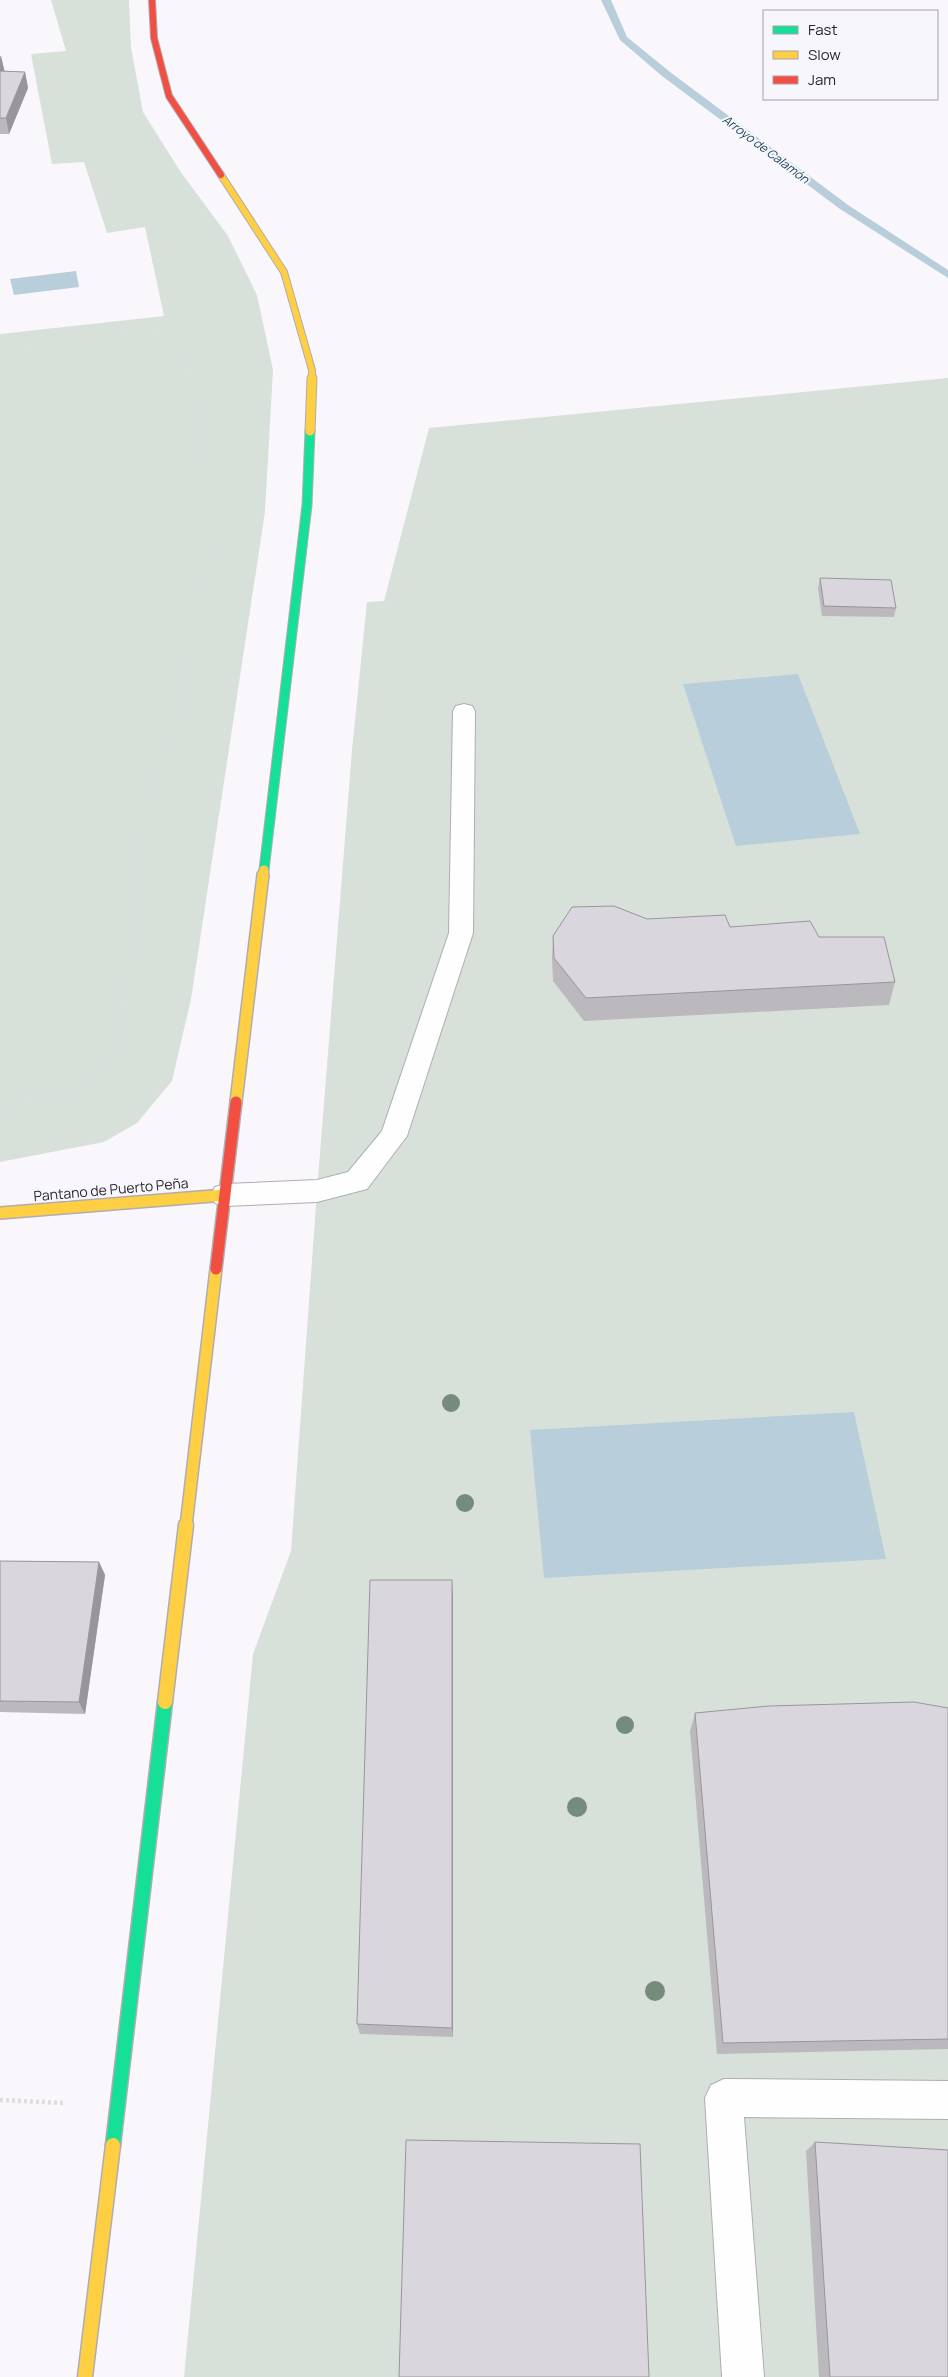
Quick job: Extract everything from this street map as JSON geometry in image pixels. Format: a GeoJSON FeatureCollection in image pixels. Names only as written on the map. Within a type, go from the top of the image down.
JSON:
{"type":"FeatureCollection","features":[{"type":"Feature","properties":{"kind":"street"},"geometry":{"type":"LineString","coordinates":[[85,2377],[306,505],[312,370],[284,272],[169,96],[154,38],[152,0]]}},
{"type":"Feature","properties":{"kind":"street","name":"Pantano de Puerto Peña"},"geometry":{"type":"LineString","coordinates":[[0,1213],[225,1195]]}},
{"type":"Feature","properties":{"kind":"lane"},"geometry":{"type":"LineString","coordinates":[[225,1195],[317,1191],[357,1180],[394,1136],[461,933],[464,711]]}},
{"type":"Feature","properties":{"kind":"lane"},"geometry":{"type":"LineString","coordinates":[[743,2377],[724,2098],[948,2100]]}},
{"type":"Feature","properties":{"kind":"path"},"geometry":{"type":"LineString","coordinates":[[0,347],[177,328],[194,384],[207,457],[211,552],[192,621],[189,702],[145,798],[118,1050],[78,1094],[0,1106]]}},
{"type":"Feature","properties":{"kind":"path"},"geometry":{"type":"LineString","coordinates":[[0,2100],[117,2106]]}},
{"type":"Feature","properties":{"kind":"shaded area"},"geometry":{"type":"Polygon","coordinates":[[[51,0],[129,0],[131,48],[143,112],[180,171],[228,236],[257,295],[273,370],[265,512],[191,999],[172,1081],[137,1123],[104,1142],[0,1162],[0,334],[164,316],[145,227],[107,233],[84,162],[52,164],[31,54],[66,51],[51,0]]]}},
{"type":"Feature","properties":{"kind":"shaded area"},"geometry":{"type":"Polygon","coordinates":[[[948,378],[948,2377],[184,2377],[253,1654],[291,1551],[352,750],[367,602],[384,601],[429,428],[948,378]]]}},
{"type":"Feature","properties":{"kind":"water"},"geometry":{"type":"Polygon","coordinates":[[[76,271],[79,287],[14,295],[10,279],[76,271]]]}},
{"type":"Feature","properties":{"kind":"water"},"geometry":{"type":"Polygon","coordinates":[[[798,674],[860,834],[736,846],[683,684],[798,674]]]}},
{"type":"Feature","properties":{"kind":"water"},"geometry":{"type":"Polygon","coordinates":[[[854,1412],[886,1559],[544,1578],[530,1430],[854,1412]]]}},
{"type":"Feature","properties":{"kind":"building"},"geometry":{"type":"Polygon","coordinates":[[[0,71],[25,72],[6,118],[0,118],[0,71]]]}},
{"type":"Feature","properties":{"kind":"building"},"geometry":{"type":"Polygon","coordinates":[[[820,578],[891,580],[896,608],[824,606],[820,578]]]}},
{"type":"Feature","properties":{"kind":"building"},"geometry":{"type":"Polygon","coordinates":[[[614,906],[647,919],[725,915],[730,927],[810,921],[819,937],[884,937],[895,982],[586,998],[554,958],[553,936],[572,907],[614,906]]]}},
{"type":"Feature","properties":{"kind":"building"},"geometry":{"type":"Polygon","coordinates":[[[0,1561],[99,1562],[79,1702],[0,1701],[0,1561]]]}},
{"type":"Feature","properties":{"kind":"building"},"geometry":{"type":"Polygon","coordinates":[[[370,1580],[452,1580],[452,2028],[357,2024],[370,1580]]]}},
{"type":"Feature","properties":{"kind":"building"},"geometry":{"type":"Polygon","coordinates":[[[914,1702],[948,1708],[948,2039],[723,2043],[695,1713],[769,1706],[914,1702]]]}},
{"type":"Feature","properties":{"kind":"building"},"geometry":{"type":"Polygon","coordinates":[[[406,2140],[640,2144],[649,2377],[399,2377],[406,2140]]]}},
{"type":"Feature","properties":{"kind":"building"},"geometry":{"type":"Polygon","coordinates":[[[815,2142],[948,2150],[948,2377],[830,2377],[815,2142]]]}},
{"type":"Feature","properties":{"kind":"waterway","name":"Arroyo de Calamón"},"geometry":{"type":"LineString","coordinates":[[606,0],[623,38],[666,74],[844,207],[948,275]]}},
{"type":"Feature","properties":{"kind":"traffic: fast"},"geometry":{"type":"LineString","coordinates":[[264,870],[307,505],[310,431]]}},
{"type":"Feature","properties":{"kind":"traffic: fast"},"geometry":{"type":"LineString","coordinates":[[113,2145],[165,1702]]}},
{"type":"Feature","properties":{"kind":"traffic: slow"},"geometry":{"type":"LineString","coordinates":[[221,175],[284,272],[312,370],[310,431]]}},
{"type":"Feature","properties":{"kind":"traffic: slow"},"geometry":{"type":"LineString","coordinates":[[236,1102],[264,870]]}},
{"type":"Feature","properties":{"kind":"traffic: slow"},"geometry":{"type":"LineString","coordinates":[[0,1213],[225,1195]]}},
{"type":"Feature","properties":{"kind":"traffic: slow"},"geometry":{"type":"LineString","coordinates":[[165,1702],[216,1269]]}},
{"type":"Feature","properties":{"kind":"traffic: slow"},"geometry":{"type":"LineString","coordinates":[[85,2377],[113,2145]]}},
{"type":"Feature","properties":{"kind":"traffic: jam"},"geometry":{"type":"LineString","coordinates":[[152,0],[154,38],[169,96],[221,175]]}},
{"type":"Feature","properties":{"kind":"traffic: jam"},"geometry":{"type":"LineString","coordinates":[[216,1269],[236,1102]]}}]}
